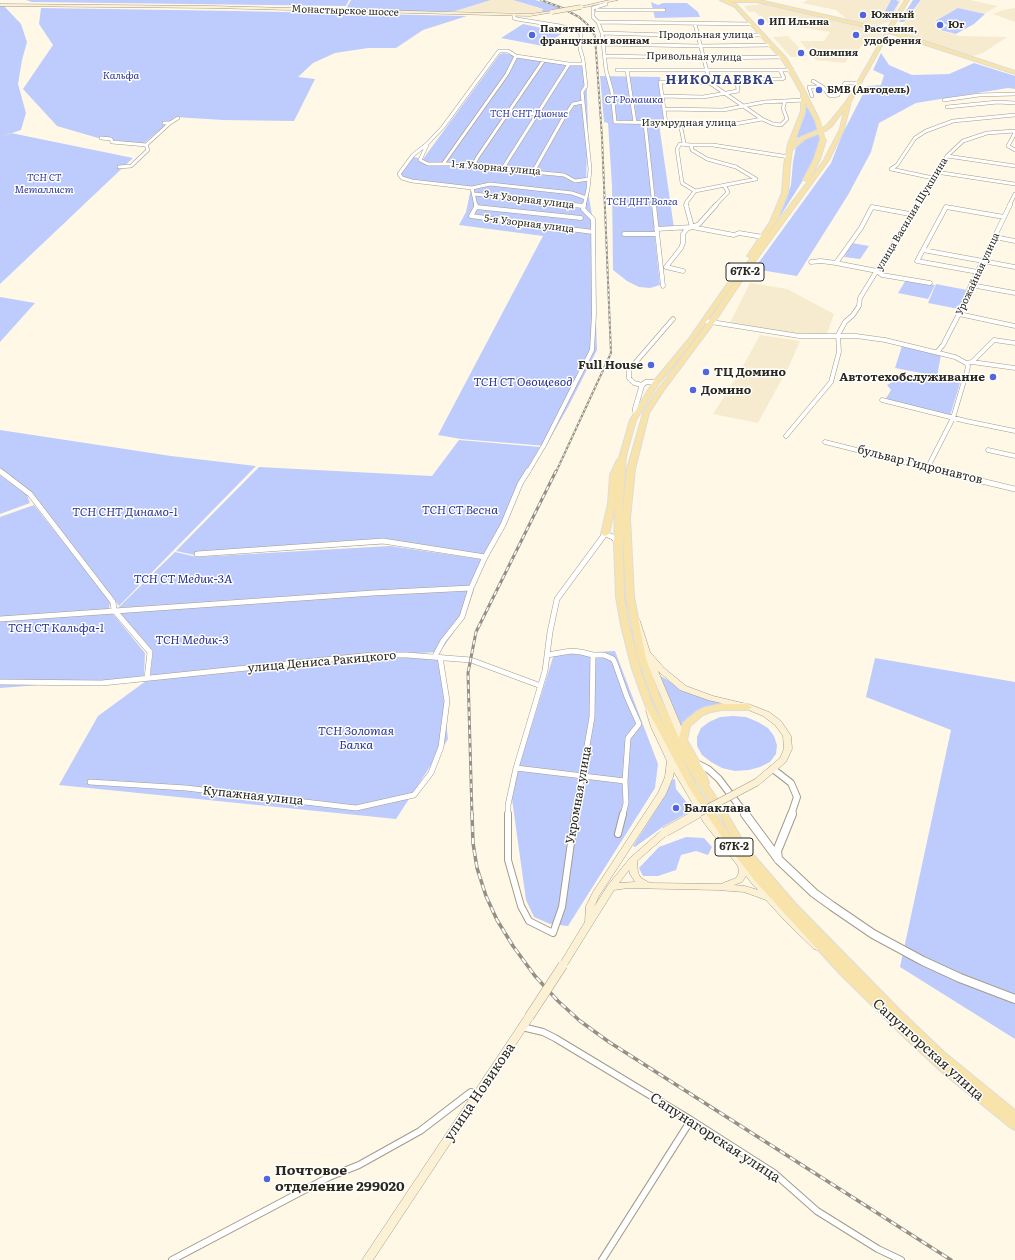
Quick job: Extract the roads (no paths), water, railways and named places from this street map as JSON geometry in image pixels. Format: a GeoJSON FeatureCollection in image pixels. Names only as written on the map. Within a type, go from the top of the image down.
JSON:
{"type":"FeatureCollection","features":[{"type":"Feature","properties":{"kind":"main road","name":"Монастырское шоссе"},"geometry":{"type":"LineString","coordinates":[[0,5],[210,7],[530,15],[616,0]]}},
{"type":"Feature","properties":{"kind":"main road"},"geometry":{"type":"LineString","coordinates":[[723,0],[754,0],[888,31],[1015,73]]}},
{"type":"Feature","properties":{"kind":"main road"},"geometry":{"type":"LineString","coordinates":[[723,0],[736,6],[740,0]]}},
{"type":"Feature","properties":{"kind":"main road"},"geometry":{"type":"LineString","coordinates":[[789,154],[797,142],[825,129],[849,101],[878,48],[907,0]]}},
{"type":"Feature","properties":{"kind":"main road","name":"67К-2"},"geometry":{"type":"LineString","coordinates":[[736,6],[772,45],[792,70],[817,119],[823,140],[800,193],[748,266],[712,322],[661,389],[646,413],[630,469],[628,489],[626,518],[632,609],[642,659],[656,697],[674,736],[695,773],[710,794],[742,848],[846,968]]}},
{"type":"Feature","properties":{"kind":"main road","name":"67К-2"},"geometry":{"type":"LineString","coordinates":[[803,92],[804,100],[802,116],[792,139],[785,193],[773,222],[705,321],[656,382],[636,415],[628,437],[623,456],[618,516],[620,597],[636,669],[648,705],[692,786],[726,837],[785,908],[846,968]]}},
{"type":"Feature","properties":{"kind":"main road"},"geometry":{"type":"LineString","coordinates":[[800,193],[826,160],[842,129],[849,101]]}},
{"type":"Feature","properties":{"kind":"main road"},"geometry":{"type":"LineString","coordinates":[[825,129],[833,131],[837,134],[837,138]]}},
{"type":"Feature","properties":{"kind":"main road"},"geometry":{"type":"LineString","coordinates":[[656,382],[659,384],[661,389]]}},
{"type":"Feature","properties":{"kind":"main road"},"geometry":{"type":"LineString","coordinates":[[606,534],[612,504],[614,475],[623,456]]}},
{"type":"Feature","properties":{"kind":"main road"},"geometry":{"type":"LineString","coordinates":[[632,609],[647,653],[683,740],[701,772],[710,794]]}},
{"type":"Feature","properties":{"kind":"main road","name":"улица Новикова"},"geometry":{"type":"LineString","coordinates":[[367,1260],[478,1095],[563,965],[611,887],[633,860],[665,832],[757,782],[783,760],[788,749],[787,736],[778,724],[766,714],[748,707],[711,698],[683,688],[660,670],[647,653]]}},
{"type":"Feature","properties":{"kind":"main road"},"geometry":{"type":"LineString","coordinates":[[648,705],[655,727],[670,761],[707,821],[742,867],[770,899],[812,943],[846,968]]}},
{"type":"Feature","properties":{"kind":"main road"},"geometry":{"type":"LineString","coordinates":[[683,740],[686,725],[700,713],[722,707],[748,707]]}},
{"type":"Feature","properties":{"kind":"main road","name":"улица Новикова"},"geometry":{"type":"LineString","coordinates":[[589,921],[590,906],[596,894],[662,794],[669,777],[670,761]]}},
{"type":"Feature","properties":{"kind":"main road"},"geometry":{"type":"LineString","coordinates":[[633,860],[633,869],[636,877],[641,882],[651,886]]}},
{"type":"Feature","properties":{"kind":"main road"},"geometry":{"type":"LineString","coordinates":[[718,887],[729,885],[739,880],[743,873],[742,867]]}},
{"type":"Feature","properties":{"kind":"main road"},"geometry":{"type":"LineString","coordinates":[[611,887],[628,885],[745,889],[770,899]]}},
{"type":"Feature","properties":{"kind":"main road","name":"Сапунгорская улица"},"geometry":{"type":"LineString","coordinates":[[846,968],[940,1055],[1015,1116]]}},
{"type":"Feature","properties":{"kind":"main road","name":"Сапунгорская улица"},"geometry":{"type":"LineString","coordinates":[[846,968],[948,1071],[1015,1125]]}},
{"type":"Feature","properties":{"kind":"street"},"geometry":{"type":"LineString","coordinates":[[605,56],[602,33],[598,22],[593,17],[593,10],[597,6],[606,4],[606,2]]}},
{"type":"Feature","properties":{"kind":"street"},"geometry":{"type":"LineString","coordinates":[[593,10],[664,10]]}},
{"type":"Feature","properties":{"kind":"street"},"geometry":{"type":"LineString","coordinates":[[438,656],[443,641],[462,616],[471,588],[485,557],[504,525],[520,484],[544,445],[592,350],[594,314],[593,218],[583,208],[590,169],[582,92],[586,86],[583,59],[580,49],[580,32],[560,26],[517,19],[514,18],[514,15]]}},
{"type":"Feature","properties":{"kind":"street"},"geometry":{"type":"LineString","coordinates":[[598,22],[752,24]]}},
{"type":"Feature","properties":{"kind":"street"},"geometry":{"type":"LineString","coordinates":[[695,24],[702,46],[710,83]]}},
{"type":"Feature","properties":{"kind":"street","name":"Продольная улица"},"geometry":{"type":"LineString","coordinates":[[602,33],[699,36],[762,34]]}},
{"type":"Feature","properties":{"kind":"street"},"geometry":{"type":"LineString","coordinates":[[603,44],[702,46],[772,45]]}},
{"type":"Feature","properties":{"kind":"street"},"geometry":{"type":"LineString","coordinates":[[583,64],[569,64],[516,56],[512,55],[507,50],[498,52],[443,127],[427,144],[413,155],[399,174],[402,178],[412,181],[472,188],[490,184],[572,193],[586,198]]}},
{"type":"Feature","properties":{"kind":"street"},"geometry":{"type":"LineString","coordinates":[[443,164],[507,74],[516,56]]}},
{"type":"Feature","properties":{"kind":"street","name":"Привольная улица"},"geometry":{"type":"LineString","coordinates":[[605,56],[783,58]]}},
{"type":"Feature","properties":{"kind":"street","name":"Изумрудная улица"},"geometry":{"type":"LineString","coordinates":[[605,56],[606,70],[612,92],[615,122],[735,124],[762,119]]}},
{"type":"Feature","properties":{"kind":"street"},"geometry":{"type":"LineString","coordinates":[[473,167],[477,158],[544,60]]}},
{"type":"Feature","properties":{"kind":"street"},"geometry":{"type":"LineString","coordinates":[[503,168],[569,64]]}},
{"type":"Feature","properties":{"kind":"street"},"geometry":{"type":"LineString","coordinates":[[617,70],[792,70]]}},
{"type":"Feature","properties":{"kind":"street"},"geometry":{"type":"LineString","coordinates":[[626,70],[635,122]]}},
{"type":"Feature","properties":{"kind":"street"},"geometry":{"type":"LineString","coordinates":[[662,96],[704,97],[739,90],[737,79],[783,79],[784,78],[780,70]]}},
{"type":"Feature","properties":{"kind":"street"},"geometry":{"type":"LineString","coordinates":[[813,81],[823,87],[829,95],[836,96],[845,84],[859,83]]}},
{"type":"Feature","properties":{"kind":"street"},"geometry":{"type":"LineString","coordinates":[[666,123],[660,82],[710,83],[762,119],[773,124],[781,125],[787,119],[784,108],[785,101]]}},
{"type":"Feature","properties":{"kind":"street"},"geometry":{"type":"LineString","coordinates":[[812,96],[809,87],[823,87]]}},
{"type":"Feature","properties":{"kind":"street"},"geometry":{"type":"LineString","coordinates":[[944,100],[979,95],[1015,94]]}},
{"type":"Feature","properties":{"kind":"street"},"geometry":{"type":"LineString","coordinates":[[665,109],[723,110],[744,106],[804,100]]}},
{"type":"Feature","properties":{"kind":"street"},"geometry":{"type":"LineString","coordinates":[[567,113],[573,104],[583,102]]}},
{"type":"Feature","properties":{"kind":"street"},"geometry":{"type":"LineString","coordinates":[[947,107],[998,102],[1015,103]]}},
{"type":"Feature","properties":{"kind":"street"},"geometry":{"type":"LineString","coordinates":[[509,111],[564,117],[532,172]]}},
{"type":"Feature","properties":{"kind":"street"},"geometry":{"type":"LineString","coordinates":[[933,178],[891,169],[897,165],[915,138],[926,131],[952,121],[1015,115]]}},
{"type":"Feature","properties":{"kind":"street"},"geometry":{"type":"LineString","coordinates":[[101,138],[111,139],[112,142],[146,145],[170,123],[178,118]]}},
{"type":"Feature","properties":{"kind":"street"},"geometry":{"type":"LineString","coordinates":[[645,122],[663,286]]}},
{"type":"Feature","properties":{"kind":"street"},"geometry":{"type":"LineString","coordinates":[[164,123],[170,123]]}},
{"type":"Feature","properties":{"kind":"street"},"geometry":{"type":"LineString","coordinates":[[680,123],[684,143]]}},
{"type":"Feature","properties":{"kind":"street"},"geometry":{"type":"LineString","coordinates":[[1015,132],[1008,146],[1015,150]]}},
{"type":"Feature","properties":{"kind":"street","name":"улица Василия Шукшина"},"geometry":{"type":"LineString","coordinates":[[838,335],[845,322],[853,315],[860,298],[910,214],[916,207],[947,156],[963,141],[987,133],[1015,132]]}},
{"type":"Feature","properties":{"kind":"street","name":"1-я Узорная улица"},"geometry":{"type":"LineString","coordinates":[[427,144],[420,160],[428,164],[503,168],[564,175],[575,181],[589,178]]}},
{"type":"Feature","properties":{"kind":"street"},"geometry":{"type":"LineString","coordinates":[[691,145],[692,150],[707,159],[736,167],[756,179],[695,190],[682,183],[677,149],[680,144],[713,145],[789,154]]}},
{"type":"Feature","properties":{"kind":"street"},"geometry":{"type":"LineString","coordinates":[[119,167],[131,166],[148,150],[146,145]]}},
{"type":"Feature","properties":{"kind":"street"},"geometry":{"type":"LineString","coordinates":[[947,156],[1015,166]]}},
{"type":"Feature","properties":{"kind":"street"},"geometry":{"type":"LineString","coordinates":[[936,172],[1015,184]]}},
{"type":"Feature","properties":{"kind":"street"},"geometry":{"type":"LineString","coordinates":[[683,271],[666,267],[681,248],[683,243],[683,234],[687,229],[699,224],[728,192],[724,185]]}},
{"type":"Feature","properties":{"kind":"street","name":"5-я Узорная улица"},"geometry":{"type":"LineString","coordinates":[[472,188],[476,207],[471,216],[477,218],[593,232]]}},
{"type":"Feature","properties":{"kind":"street"},"geometry":{"type":"LineString","coordinates":[[692,227],[686,205],[696,192],[695,190]]}},
{"type":"Feature","properties":{"kind":"street","name":"3-я Узорная улица"},"geometry":{"type":"LineString","coordinates":[[474,194],[583,208]]}},
{"type":"Feature","properties":{"kind":"street","name":"Урожайная улица"},"geometry":{"type":"LineString","coordinates":[[937,352],[959,314],[971,285],[984,261],[1015,194]]}},
{"type":"Feature","properties":{"kind":"street"},"geometry":{"type":"LineString","coordinates":[[476,207],[582,218]]}},
{"type":"Feature","properties":{"kind":"street"},"geometry":{"type":"LineString","coordinates":[[836,264],[848,244],[861,228],[872,207],[910,214]]}},
{"type":"Feature","properties":{"kind":"street"},"geometry":{"type":"LineString","coordinates":[[978,272],[917,261],[946,207],[1004,217]]}},
{"type":"Feature","properties":{"kind":"street"},"geometry":{"type":"LineString","coordinates":[[1009,207],[1015,208]]}},
{"type":"Feature","properties":{"kind":"street"},"geometry":{"type":"LineString","coordinates":[[624,234],[656,232],[692,227],[734,235],[738,234],[763,237]]}},
{"type":"Feature","properties":{"kind":"street"},"geometry":{"type":"LineString","coordinates":[[995,237],[1015,241]]}},
{"type":"Feature","properties":{"kind":"street"},"geometry":{"type":"LineString","coordinates":[[923,250],[1015,267]]}},
{"type":"Feature","properties":{"kind":"street"},"geometry":{"type":"LineString","coordinates":[[811,262],[821,261],[877,271],[882,275],[930,283]]}},
{"type":"Feature","properties":{"kind":"street"},"geometry":{"type":"LineString","coordinates":[[971,285],[1015,293]]}},
{"type":"Feature","properties":{"kind":"street"},"geometry":{"type":"LineString","coordinates":[[959,314],[1015,326]]}},
{"type":"Feature","properties":{"kind":"street"},"geometry":{"type":"LineString","coordinates":[[642,385],[634,383],[629,378],[629,370],[673,319]]}},
{"type":"Feature","properties":{"kind":"street"},"geometry":{"type":"LineString","coordinates":[[705,321],[799,336],[838,335],[885,340],[955,357],[966,363],[972,362],[994,364],[1015,368]]}},
{"type":"Feature","properties":{"kind":"street"},"geometry":{"type":"LineString","coordinates":[[786,436],[831,382],[839,352],[838,335]]}},
{"type":"Feature","properties":{"kind":"street"},"geometry":{"type":"LineString","coordinates":[[972,362],[994,340],[1015,344]]}},
{"type":"Feature","properties":{"kind":"street"},"geometry":{"type":"LineString","coordinates":[[928,467],[953,418],[967,371],[966,363]]}},
{"type":"Feature","properties":{"kind":"street"},"geometry":{"type":"LineString","coordinates":[[636,415],[635,409],[642,385],[646,382],[656,382]]}},
{"type":"Feature","properties":{"kind":"street"},"geometry":{"type":"LineString","coordinates":[[882,400],[953,418],[1015,431]]}},
{"type":"Feature","properties":{"kind":"street","name":"бульвар Гидронавтов"},"geometry":{"type":"LineString","coordinates":[[825,442],[1015,489]]}},
{"type":"Feature","properties":{"kind":"street"},"geometry":{"type":"LineString","coordinates":[[988,450],[1015,456]]}},
{"type":"Feature","properties":{"kind":"street"},"geometry":{"type":"LineString","coordinates":[[0,471],[30,494],[113,602],[114,610],[150,652],[147,678]]}},
{"type":"Feature","properties":{"kind":"street"},"geometry":{"type":"LineString","coordinates":[[618,543],[613,537],[606,534],[557,598],[541,686],[516,768],[626,781]]}},
{"type":"Feature","properties":{"kind":"street"},"geometry":{"type":"LineString","coordinates":[[197,554],[383,541],[485,557]]}},
{"type":"Feature","properties":{"kind":"street"},"geometry":{"type":"LineString","coordinates":[[0,619],[114,610],[471,588]]}},
{"type":"Feature","properties":{"kind":"street"},"geometry":{"type":"LineString","coordinates":[[547,655],[571,651],[604,656],[612,659],[639,724],[628,738],[626,803],[618,834]]}},
{"type":"Feature","properties":{"kind":"street","name":"улица Дениса Ракицкого"},"geometry":{"type":"LineString","coordinates":[[0,682],[102,683],[372,655],[438,656],[471,660],[541,686]]}},
{"type":"Feature","properties":{"kind":"street","name":"Укромная улица"},"geometry":{"type":"LineString","coordinates":[[516,768],[508,805],[508,860],[521,906],[528,921],[553,933],[562,907],[581,775],[592,717],[593,655]]}},
{"type":"Feature","properties":{"kind":"street","name":"Купажная улица"},"geometry":{"type":"LineString","coordinates":[[90,782],[186,788],[356,808],[414,796],[431,773],[441,747],[447,701],[438,656]]}},
{"type":"Feature","properties":{"kind":"street"},"geometry":{"type":"LineString","coordinates":[[696,763],[708,769],[719,779],[779,860],[814,893],[873,934],[923,961],[960,978],[1015,999]]}},
{"type":"Feature","properties":{"kind":"street"},"geometry":{"type":"LineString","coordinates":[[773,769],[791,783],[798,797],[777,851],[779,860]]}},
{"type":"Feature","properties":{"kind":"street","name":"Сапунагорская улица"},"geometry":{"type":"LineString","coordinates":[[522,1027],[543,1032],[555,1038],[691,1120],[774,1174],[817,1211],[878,1249],[901,1260]]}},
{"type":"Feature","properties":{"kind":"street"},"geometry":{"type":"LineString","coordinates":[[172,1260],[329,1177],[359,1165],[420,1131],[471,1092],[478,1095]]}},
{"type":"Feature","properties":{"kind":"street"},"geometry":{"type":"LineString","coordinates":[[602,1260],[691,1120]]}},
{"type":"Feature","properties":{"kind":"railway"},"geometry":{"type":"LineString","coordinates":[[541,0],[560,7],[579,17],[588,25],[595,36],[602,137],[611,353],[556,472]]}},
{"type":"Feature","properties":{"kind":"railway"},"geometry":{"type":"LineString","coordinates":[[472,815],[468,673],[476,632],[556,471]]}},
{"type":"Feature","properties":{"kind":"railway"},"geometry":{"type":"LineString","coordinates":[[472,814],[473,843],[477,868],[486,896],[497,920],[513,946],[535,976],[558,1001],[580,1021],[609,1042],[951,1260]]}},
{"type":"Feature","properties":{"kind":"place","name":"Южный"},"geometry":{"type":"Point","coordinates":[863,15]}},
{"type":"Feature","properties":{"kind":"place","name":"ИП Ильина"},"geometry":{"type":"Point","coordinates":[761,22]}},
{"type":"Feature","properties":{"kind":"place","name":"Юг"},"geometry":{"type":"Point","coordinates":[940,25]}},
{"type":"Feature","properties":{"kind":"place","name":"Памятник французким воинам"},"geometry":{"type":"Point","coordinates":[532,35]}},
{"type":"Feature","properties":{"kind":"place","name":"Растения, удобрения"},"geometry":{"type":"Point","coordinates":[856,35]}},
{"type":"Feature","properties":{"kind":"place","name":"Олимпия"},"geometry":{"type":"Point","coordinates":[801,53]}},
{"type":"Feature","properties":{"kind":"place","name":"БМВ (Автодель)"},"geometry":{"type":"Point","coordinates":[819,90]}},
{"type":"Feature","properties":{"kind":"place","name":"Full House"},"geometry":{"type":"Point","coordinates":[651,365]}},
{"type":"Feature","properties":{"kind":"place","name":"ТЦ Домино"},"geometry":{"type":"Point","coordinates":[706,372]}},
{"type":"Feature","properties":{"kind":"place","name":"Автотехобслуживание"},"geometry":{"type":"Point","coordinates":[993,377]}},
{"type":"Feature","properties":{"kind":"place","name":"Домино"},"geometry":{"type":"Point","coordinates":[693,390]}},
{"type":"Feature","properties":{"kind":"place","name":"Балаклава"},"geometry":{"type":"Point","coordinates":[676,808]}},
{"type":"Feature","properties":{"kind":"place","name":"Почтовое отделение 299020"},"geometry":{"type":"Point","coordinates":[267,1179]}},
{"type":"Feature","properties":{"kind":"district","name":"НИКОЛАЕВКА"},"geometry":{"type":"Point","coordinates":[720,80]}},
{"type":"Feature","properties":{"kind":"park label","name":"Кальфа"},"geometry":{"type":"Point","coordinates":[121,76]}},
{"type":"Feature","properties":{"kind":"park label","name":"СТ Ромашка"},"geometry":{"type":"Point","coordinates":[634,100]}},
{"type":"Feature","properties":{"kind":"park label","name":"ТСН СНТ Дионис"},"geometry":{"type":"Point","coordinates":[529,114]}},
{"type":"Feature","properties":{"kind":"park label","name":"ТСН СТ Металлист"},"geometry":{"type":"Point","coordinates":[44,184]}},
{"type":"Feature","properties":{"kind":"park label","name":"ТСН ДНТ Волга"},"geometry":{"type":"Point","coordinates":[642,202]}},
{"type":"Feature","properties":{"kind":"park label","name":"ТСН СТ Овощевод"},"geometry":{"type":"Point","coordinates":[523,382]}},
{"type":"Feature","properties":{"kind":"park label","name":"ТСН СТ Весна"},"geometry":{"type":"Point","coordinates":[460,510]}},
{"type":"Feature","properties":{"kind":"park label","name":"ТСН СНТ Динамо-1"},"geometry":{"type":"Point","coordinates":[125,512]}},
{"type":"Feature","properties":{"kind":"park label","name":"ТСН СТ Медик-3А"},"geometry":{"type":"Point","coordinates":[183,579]}},
{"type":"Feature","properties":{"kind":"park label","name":"ТСН СТ Кальфа-1"},"geometry":{"type":"Point","coordinates":[56,628]}},
{"type":"Feature","properties":{"kind":"park label","name":"ТСН Медик-3"},"geometry":{"type":"Point","coordinates":[192,640]}},
{"type":"Feature","properties":{"kind":"park label","name":"ТСН Золотая Балка"},"geometry":{"type":"Point","coordinates":[356,738]}}]}
